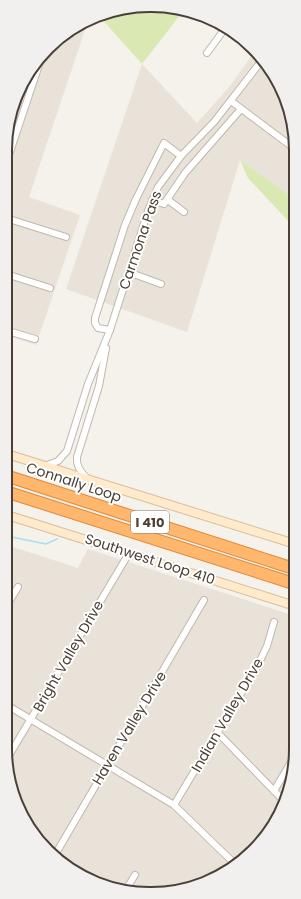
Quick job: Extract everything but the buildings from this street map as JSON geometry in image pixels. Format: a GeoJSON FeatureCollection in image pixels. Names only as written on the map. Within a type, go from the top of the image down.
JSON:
{"type":"FeatureCollection","features":[{"type":"Feature","properties":{"kind":"highway","name":"Connally Loop"},"geometry":{"type":"LineString","coordinates":[[12,478],[289,567]]}},
{"type":"Feature","properties":{"kind":"highway","name":"I 410"},"geometry":{"type":"LineString","coordinates":[[12,494],[289,582]]}},
{"type":"Feature","properties":{"kind":"main road"},"geometry":{"type":"LineString","coordinates":[[12,456],[289,542]]}},
{"type":"Feature","properties":{"kind":"main road","name":"Southwest Loop 410"},"geometry":{"type":"LineString","coordinates":[[12,517],[289,604]]}},
{"type":"Feature","properties":{"kind":"street"},"geometry":{"type":"LineString","coordinates":[[207,53],[222,32]]}},
{"type":"Feature","properties":{"kind":"street","name":"Carmona Pass"},"geometry":{"type":"LineString","coordinates":[[45,466],[58,461],[67,451],[88,384],[110,330],[152,200],[162,182],[180,156],[231,102],[259,64]]}},
{"type":"Feature","properties":{"kind":"street"},"geometry":{"type":"LineString","coordinates":[[12,146],[37,72]]}},
{"type":"Feature","properties":{"kind":"street"},"geometry":{"type":"LineString","coordinates":[[231,102],[289,144]]}},
{"type":"Feature","properties":{"kind":"street"},"geometry":{"type":"LineString","coordinates":[[152,200],[164,204],[168,200],[185,173],[241,110]]}},
{"type":"Feature","properties":{"kind":"street"},"geometry":{"type":"LineString","coordinates":[[110,330],[98,328],[95,323],[95,318],[136,199],[164,143],[180,156]]}},
{"type":"Feature","properties":{"kind":"street"},"geometry":{"type":"LineString","coordinates":[[168,200],[184,212]]}},
{"type":"Feature","properties":{"kind":"street"},"geometry":{"type":"LineString","coordinates":[[12,220],[66,237]]}},
{"type":"Feature","properties":{"kind":"street"},"geometry":{"type":"LineString","coordinates":[[128,272],[161,284]]}},
{"type":"Feature","properties":{"kind":"street"},"geometry":{"type":"LineString","coordinates":[[12,276],[50,288]]}},
{"type":"Feature","properties":{"kind":"street","name":"Carmona Pass"},"geometry":{"type":"LineString","coordinates":[[87,478],[79,470],[76,462],[99,386],[110,330]]}},
{"type":"Feature","properties":{"kind":"street"},"geometry":{"type":"LineString","coordinates":[[12,331],[35,339]]}},
{"type":"Feature","properties":{"kind":"street"},"geometry":{"type":"LineString","coordinates":[[80,412],[90,415]]}},
{"type":"Feature","properties":{"kind":"street","name":"Bright Valley Drive"},"geometry":{"type":"LineString","coordinates":[[12,751],[129,553]]}},
{"type":"Feature","properties":{"kind":"street"},"geometry":{"type":"LineString","coordinates":[[12,597],[18,587]]}},
{"type":"Feature","properties":{"kind":"street","name":"Haven Valley Drive"},"geometry":{"type":"LineString","coordinates":[[58,850],[204,600]]}},
{"type":"Feature","properties":{"kind":"street","name":"Indian Valley Drive"},"geometry":{"type":"LineString","coordinates":[[174,805],[258,665],[267,646],[274,622]]}},
{"type":"Feature","properties":{"kind":"street"},"geometry":{"type":"LineString","coordinates":[[12,708],[174,805],[232,861]]}},
{"type":"Feature","properties":{"kind":"street"},"geometry":{"type":"LineString","coordinates":[[217,732],[280,797]]}},
{"type":"Feature","properties":{"kind":"street"},"geometry":{"type":"LineString","coordinates":[[274,791],[288,767]]}},
{"type":"Feature","properties":{"kind":"street"},"geometry":{"type":"LineString","coordinates":[[129,885],[135,875]]}},
{"type":"Feature","properties":{"kind":"shaded area"},"geometry":{"type":"Polygon","coordinates":[[[86,28],[29,197],[80,215],[36,345],[12,337],[12,141],[17,115],[23,97],[35,74],[59,46],[86,28]]]}},
{"type":"Feature","properties":{"kind":"shaded area"},"geometry":{"type":"Polygon","coordinates":[[[251,56],[266,74],[275,89],[282,106],[288,132],[289,194],[240,160],[187,332],[66,289],[142,64],[197,123],[230,86],[251,56]]]}},
{"type":"Feature","properties":{"kind":"shaded area"},"geometry":{"type":"Polygon","coordinates":[[[12,547],[78,568],[88,549],[289,614],[289,748],[288,767],[282,793],[275,810],[266,825],[242,853],[220,868],[204,876],[186,882],[160,887],[141,887],[106,880],[89,873],[66,858],[46,840],[31,818],[23,802],[17,784],[13,767],[12,748],[12,547]]]}},
{"type":"Feature","properties":{"kind":"green space"},"geometry":{"type":"Polygon","coordinates":[[[141,12],[160,12],[180,15],[142,64],[103,21],[123,15],[141,12]]]}},
{"type":"Feature","properties":{"kind":"green space"},"geometry":{"type":"Polygon","coordinates":[[[240,160],[289,194],[289,222],[248,178],[240,160]]]}},
{"type":"Feature","properties":{"kind":"waterway"},"geometry":{"type":"LineString","coordinates":[[12,537],[46,544],[57,539]]}}]}
